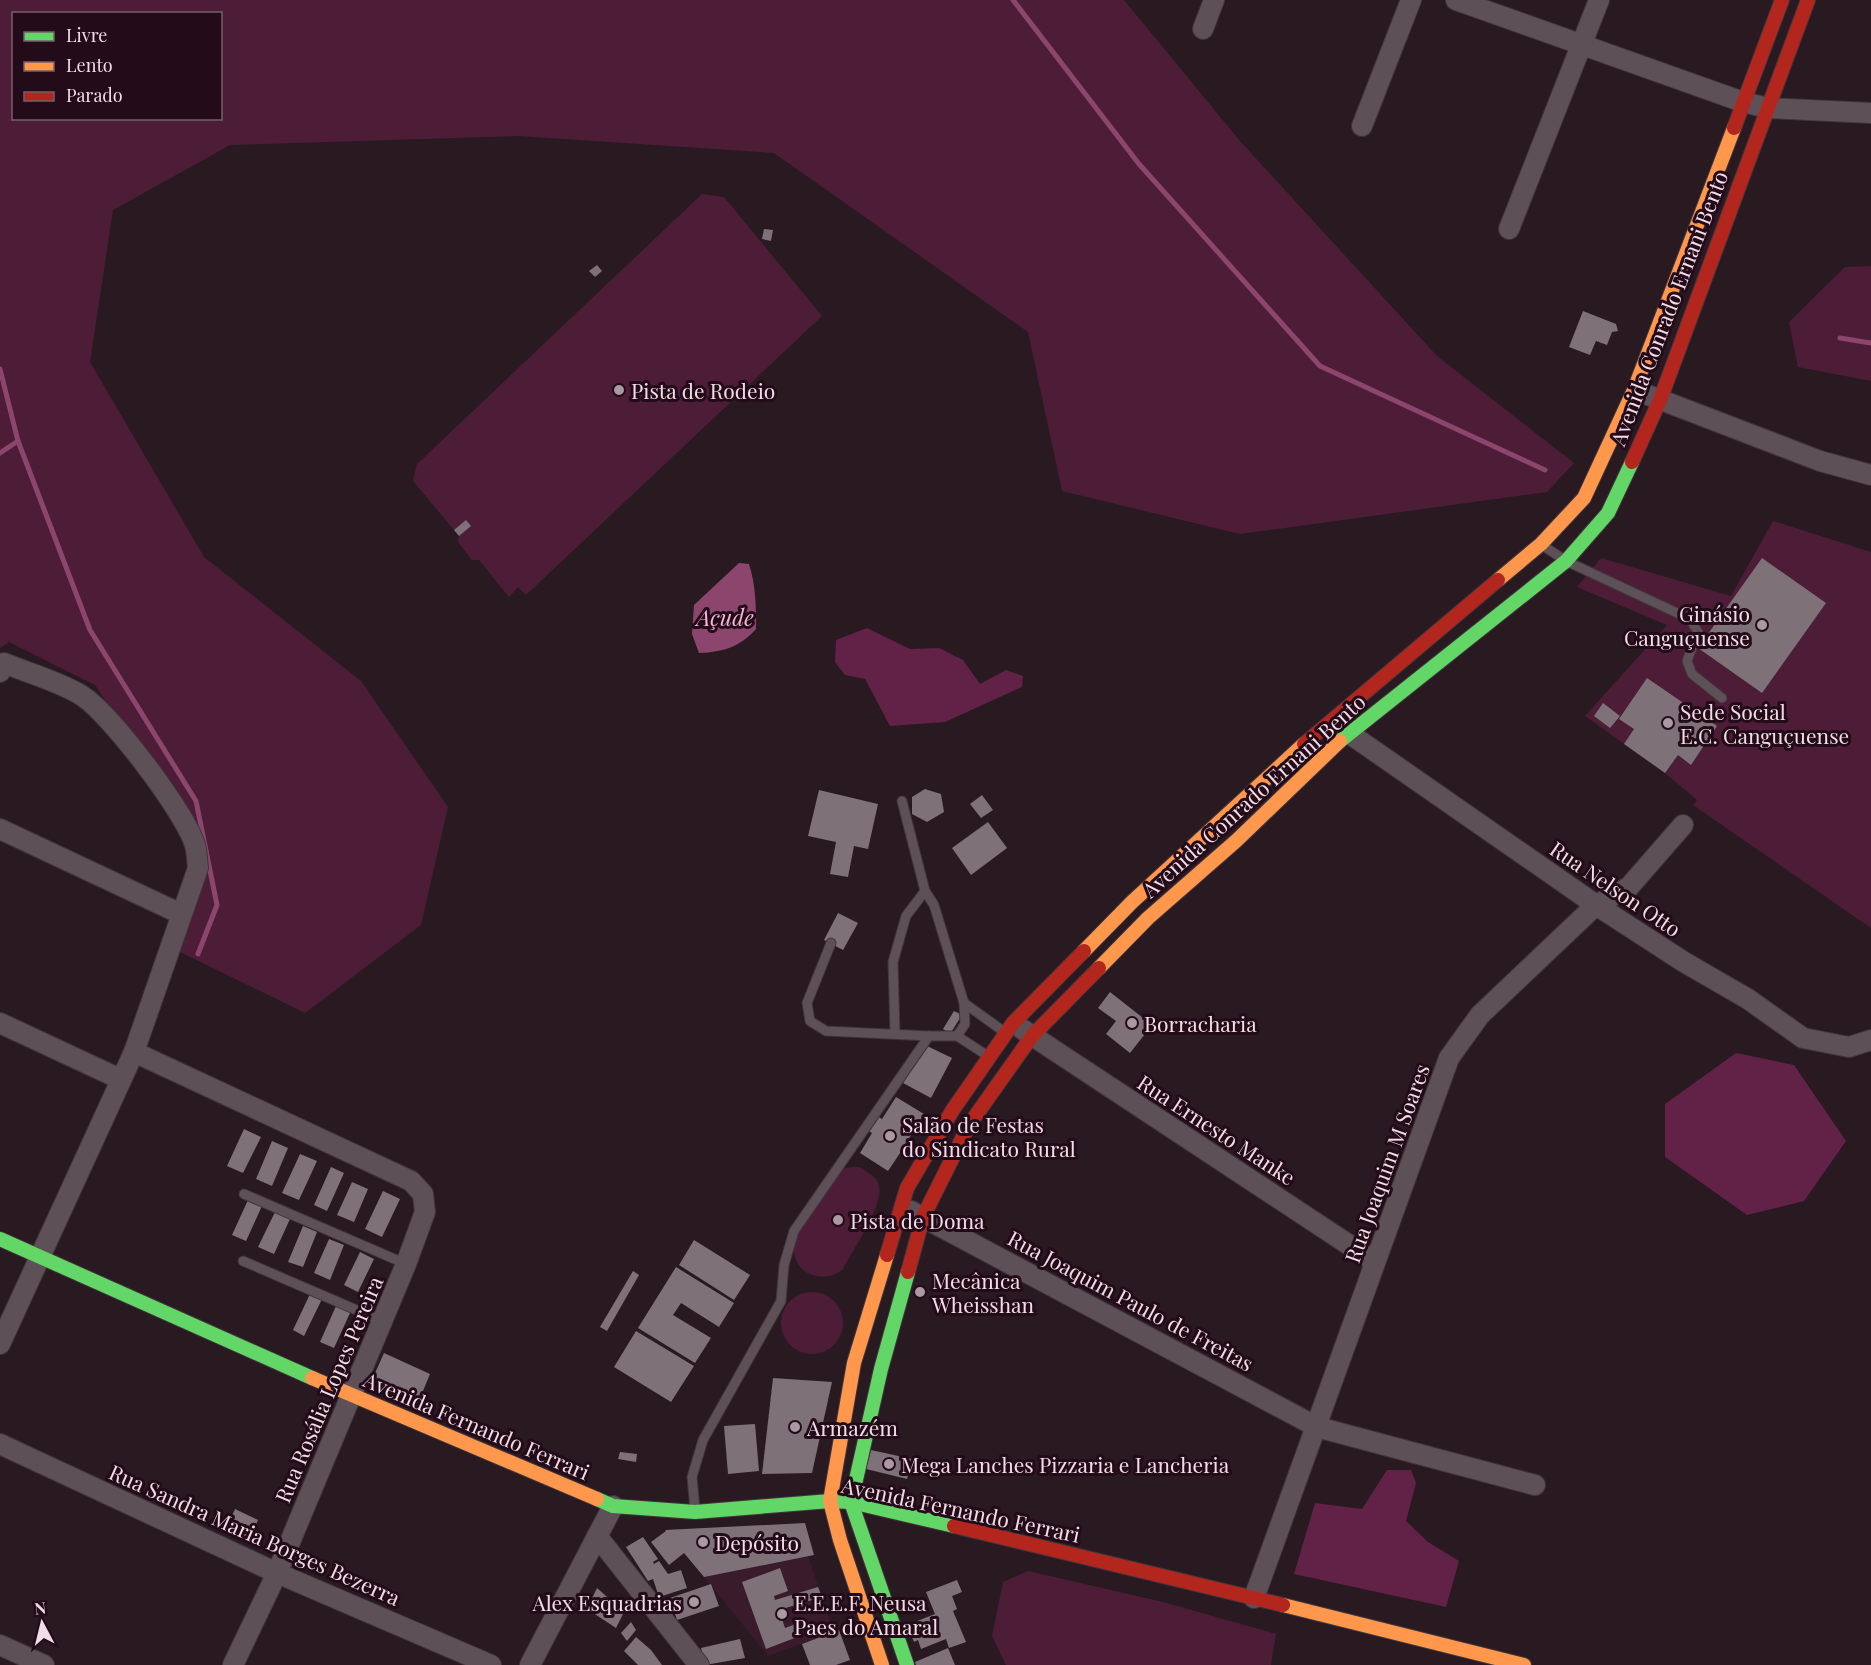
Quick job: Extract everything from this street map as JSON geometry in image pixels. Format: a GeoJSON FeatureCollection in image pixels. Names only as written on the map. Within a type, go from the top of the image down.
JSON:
{"type":"FeatureCollection","features":[{"type":"Feature","properties":{"kind":"street"},"geometry":{"type":"LineString","coordinates":[[1203,29],[1214,0]]}},
{"type":"Feature","properties":{"kind":"street"},"geometry":{"type":"LineString","coordinates":[[1362,126],[1411,0]]}},
{"type":"Feature","properties":{"kind":"street"},"geometry":{"type":"LineString","coordinates":[[1456,0],[1743,102],[1768,108],[1871,113]]}},
{"type":"Feature","properties":{"kind":"street"},"geometry":{"type":"LineString","coordinates":[[1509,229],[1599,0]]}},
{"type":"Feature","properties":{"kind":"street","name":"Avenida Conrado Ernani Bento"},"geometry":{"type":"LineString","coordinates":[[882,1665],[840,1540],[830,1501],[854,1363],[907,1188],[952,1111],[1009,1027],[1132,902],[1332,719],[1541,544],[1584,498],[1634,390],[1782,0]]}},
{"type":"Feature","properties":{"kind":"street","name":"Avenida Conrado Ernani Bento"},"geometry":{"type":"LineString","coordinates":[[851,1502],[880,1369],[923,1216],[969,1125],[1032,1036],[1148,918],[1236,841],[1349,733],[1496,619],[1566,561],[1608,513],[1660,400],[1808,0]]}},
{"type":"Feature","properties":{"kind":"street"},"geometry":{"type":"LineString","coordinates":[[1634,390],[1820,461],[1871,476]]}},
{"type":"Feature","properties":{"kind":"street"},"geometry":{"type":"LineString","coordinates":[[0,1344],[134,1052],[198,867],[195,845],[183,821],[131,746],[98,708],[80,694],[1,664]]}},
{"type":"Feature","properties":{"kind":"street","name":"Rua Nelson Otto"},"geometry":{"type":"LineString","coordinates":[[1332,719],[1596,905],[1684,962],[1748,999],[1803,1038],[1849,1047],[1871,1040]]}},
{"type":"Feature","properties":{"kind":"street","name":"Rua Joaquim M Soares"},"geometry":{"type":"LineString","coordinates":[[1254,1598],[1449,1058],[1480,1015],[1596,905],[1629,887],[1683,825]]}},
{"type":"Feature","properties":{"kind":"street"},"geometry":{"type":"LineString","coordinates":[[0,829],[181,914]]}},
{"type":"Feature","properties":{"kind":"street"},"geometry":{"type":"LineString","coordinates":[[1132,902],[1148,918]]}},
{"type":"Feature","properties":{"kind":"street"},"geometry":{"type":"LineString","coordinates":[[0,1023],[120,1079]]}},
{"type":"Feature","properties":{"kind":"street","name":"Rua Ernesto Manke"},"geometry":{"type":"LineString","coordinates":[[1009,1027],[1032,1036],[1375,1262]]}},
{"type":"Feature","properties":{"kind":"street","name":"Rua Rosália Lopes Pereira"},"geometry":{"type":"LineString","coordinates":[[134,1052],[411,1182],[423,1194],[424,1212],[406,1264],[278,1573],[233,1665]]}},
{"type":"Feature","properties":{"kind":"street","name":"Rua Joaquim Paulo de Freitas"},"geometry":{"type":"LineString","coordinates":[[901,1205],[1317,1427],[1535,1485]]}},
{"type":"Feature","properties":{"kind":"street","name":"Avenida Fernando Ferrari"},"geometry":{"type":"LineString","coordinates":[[0,1239],[352,1395],[613,1506],[695,1512],[830,1501],[851,1502],[1254,1598],[1485,1661],[1524,1665]]}},
{"type":"Feature","properties":{"kind":"street"},"geometry":{"type":"LineString","coordinates":[[854,1363],[880,1369]]}},
{"type":"Feature","properties":{"kind":"street","name":"Rua Sandra Maria Borges Bezerra"},"geometry":{"type":"LineString","coordinates":[[0,1444],[278,1573],[491,1665]]}},
{"type":"Feature","properties":{"kind":"street"},"geometry":{"type":"LineString","coordinates":[[851,1502],[907,1665]]}},
{"type":"Feature","properties":{"kind":"street"},"geometry":{"type":"LineString","coordinates":[[530,1665],[613,1506]]}},
{"type":"Feature","properties":{"kind":"street"},"geometry":{"type":"LineString","coordinates":[[597,1536],[699,1665]]}},
{"type":"Feature","properties":{"kind":"street"},"geometry":{"type":"LineString","coordinates":[[0,1644],[44,1665]]}},
{"type":"Feature","properties":{"kind":"lane"},"geometry":{"type":"LineString","coordinates":[[1541,544],[1566,561],[1690,619],[1698,632],[1687,661],[1692,674],[1722,698]]}},
{"type":"Feature","properties":{"kind":"lane"},"geometry":{"type":"LineString","coordinates":[[902,801],[925,891],[934,905],[964,1003],[965,1024],[957,1036]]}},
{"type":"Feature","properties":{"kind":"lane"},"geometry":{"type":"LineString","coordinates":[[895,1033],[893,963],[906,916],[925,891]]}},
{"type":"Feature","properties":{"kind":"lane"},"geometry":{"type":"LineString","coordinates":[[831,944],[807,1003],[810,1021],[826,1031],[957,1036],[1008,1070]]}},
{"type":"Feature","properties":{"kind":"lane"},"geometry":{"type":"LineString","coordinates":[[964,1003],[1009,1027]]}},
{"type":"Feature","properties":{"kind":"lane"},"geometry":{"type":"LineString","coordinates":[[695,1512],[693,1477],[703,1440],[781,1301],[784,1265],[794,1231],[929,1036]]}},
{"type":"Feature","properties":{"kind":"lane"},"geometry":{"type":"LineString","coordinates":[[244,1194],[406,1264]]}},
{"type":"Feature","properties":{"kind":"lane"},"geometry":{"type":"LineString","coordinates":[[243,1261],[382,1321]]}},
{"type":"Feature","properties":{"kind":"shaded area"},"geometry":{"type":"Polygon","coordinates":[[[0,0],[1124,0],[1240,141],[1437,356],[1574,463],[1547,492],[1240,534],[1062,491],[1028,332],[774,153],[519,136],[230,145],[113,210],[90,362],[204,557],[361,681],[448,807],[421,925],[305,1013],[178,951],[205,848],[95,685],[9,642],[0,648],[0,0]]]}},
{"type":"Feature","properties":{"kind":"shaded area","name":"Pista de Rodeio"},"geometry":{"type":"Polygon","coordinates":[[[702,194],[724,197],[822,316],[526,595],[518,587],[509,597],[479,560],[472,560],[458,542],[459,536],[413,481],[417,464],[702,194]]]}},
{"type":"Feature","properties":{"kind":"shaded area"},"geometry":{"type":"Polygon","coordinates":[[[1871,266],[1871,381],[1798,367],[1789,322],[1845,267],[1871,266]]]}},
{"type":"Feature","properties":{"kind":"shaded area"},"geometry":{"type":"Polygon","coordinates":[[[1773,521],[1871,552],[1871,928],[1693,805],[1697,800],[1665,773],[1585,716],[1667,625],[1577,587],[1601,558],[1731,596],[1773,521]]]}},
{"type":"Feature","properties":{"kind":"shaded area"},"geometry":{"type":"Polygon","coordinates":[[[867,628],[910,649],[939,648],[963,660],[980,684],[1006,670],[1023,676],[1022,687],[945,722],[890,726],[865,679],[845,675],[835,662],[836,640],[867,628]]]}},
{"type":"Feature","properties":{"kind":"shaded area"},"geometry":{"type":"Polygon","coordinates":[[[1736,1053],[1794,1065],[1846,1141],[1804,1201],[1747,1215],[1665,1157],[1665,1104],[1736,1053]]]}},
{"type":"Feature","properties":{"kind":"shaded area","name":"Pista de Doma"},"geometry":{"type":"Polygon","coordinates":[[[859,1167],[874,1177],[879,1186],[877,1204],[872,1216],[843,1269],[828,1276],[811,1275],[804,1271],[795,1257],[794,1248],[800,1231],[821,1194],[836,1175],[845,1168],[859,1167]]]}},
{"type":"Feature","properties":{"kind":"shaded area"},"geometry":{"type":"Polygon","coordinates":[[[812,1292],[824,1294],[834,1301],[841,1311],[843,1323],[841,1335],[834,1345],[824,1352],[812,1354],[800,1352],[790,1345],[783,1335],[781,1323],[783,1311],[790,1301],[800,1294],[812,1292]]]}},
{"type":"Feature","properties":{"kind":"shaded area"},"geometry":{"type":"Polygon","coordinates":[[[1387,1470],[1411,1470],[1416,1483],[1406,1521],[1428,1542],[1459,1561],[1446,1607],[1294,1574],[1315,1503],[1362,1509],[1387,1470]]]}},
{"type":"Feature","properties":{"kind":"shaded area","name":"E.E.E.F. Neusa Paes do Amaral"},"geometry":{"type":"Polygon","coordinates":[[[808,1556],[834,1632],[768,1656],[704,1577],[808,1556]]]}},
{"type":"Feature","properties":{"kind":"shaded area"},"geometry":{"type":"Polygon","coordinates":[[[1028,1571],[1163,1602],[1276,1634],[1271,1665],[1006,1665],[992,1636],[1003,1582],[1028,1571]]]}},
{"type":"Feature","properties":{"kind":"water","name":"Açude"},"geometry":{"type":"Polygon","coordinates":[[[739,563],[749,564],[755,596],[756,629],[744,640],[730,647],[699,653],[692,634],[694,605],[739,563]]]}},
{"type":"Feature","properties":{"kind":"building"},"geometry":{"type":"Polygon","coordinates":[[[764,229],[773,230],[771,241],[762,239],[764,229]]]}},
{"type":"Feature","properties":{"kind":"building"},"geometry":{"type":"Polygon","coordinates":[[[597,265],[602,271],[595,277],[589,271],[597,265]]]}},
{"type":"Feature","properties":{"kind":"building"},"geometry":{"type":"Polygon","coordinates":[[[1583,311],[1616,324],[1618,331],[1612,332],[1607,345],[1596,341],[1590,355],[1569,347],[1583,311]]]}},
{"type":"Feature","properties":{"kind":"building"},"geometry":{"type":"Polygon","coordinates":[[[466,520],[471,526],[459,536],[454,530],[466,520]]]}},
{"type":"Feature","properties":{"kind":"building","name":"Ginásio Canguçuense"},"geometry":{"type":"Polygon","coordinates":[[[1762,558],[1826,603],[1762,693],[1698,648],[1762,558]]]}},
{"type":"Feature","properties":{"kind":"building","name":"Sede Social E.C. Canguçuense"},"geometry":{"type":"Polygon","coordinates":[[[1647,678],[1717,726],[1691,765],[1678,755],[1665,773],[1624,744],[1634,729],[1619,719],[1647,678]]]}},
{"type":"Feature","properties":{"kind":"building"},"geometry":{"type":"Polygon","coordinates":[[[1603,703],[1620,716],[1610,728],[1594,716],[1603,703]]]}},
{"type":"Feature","properties":{"kind":"building"},"geometry":{"type":"Polygon","coordinates":[[[925,789],[941,794],[944,812],[927,822],[912,814],[912,797],[925,789]]]}},
{"type":"Feature","properties":{"kind":"building"},"geometry":{"type":"Polygon","coordinates":[[[819,790],[878,804],[868,849],[854,846],[848,877],[830,874],[836,842],[808,836],[819,790]]]}},
{"type":"Feature","properties":{"kind":"building"},"geometry":{"type":"Polygon","coordinates":[[[982,795],[993,810],[981,818],[970,804],[982,795]]]}},
{"type":"Feature","properties":{"kind":"building"},"geometry":{"type":"Polygon","coordinates":[[[988,822],[1007,848],[971,875],[952,848],[988,822]]]}},
{"type":"Feature","properties":{"kind":"building"},"geometry":{"type":"Polygon","coordinates":[[[838,913],[858,923],[843,950],[824,940],[838,913]]]}},
{"type":"Feature","properties":{"kind":"building","name":"Borracharia"},"geometry":{"type":"Polygon","coordinates":[[[1110,992],[1152,1025],[1130,1053],[1106,1034],[1116,1021],[1098,1008],[1110,992]]]}},
{"type":"Feature","properties":{"kind":"building"},"geometry":{"type":"Polygon","coordinates":[[[954,1011],[962,1015],[950,1034],[943,1029],[954,1011]]]}},
{"type":"Feature","properties":{"kind":"building"},"geometry":{"type":"Polygon","coordinates":[[[925,1045],[952,1058],[931,1098],[903,1083],[925,1045]]]}},
{"type":"Feature","properties":{"kind":"building","name":"Salão de Festas do Sindicato Rural"},"geometry":{"type":"Polygon","coordinates":[[[896,1097],[924,1114],[908,1140],[911,1144],[907,1151],[904,1147],[888,1171],[860,1153],[872,1133],[867,1130],[877,1116],[882,1119],[896,1097]]]}},
{"type":"Feature","properties":{"kind":"building"},"geometry":{"type":"Polygon","coordinates":[[[244,1129],[261,1137],[243,1173],[227,1166],[244,1129]]]}},
{"type":"Feature","properties":{"kind":"building"},"geometry":{"type":"Polygon","coordinates":[[[272,1141],[288,1148],[272,1186],[256,1179],[272,1141]]]}},
{"type":"Feature","properties":{"kind":"building"},"geometry":{"type":"Polygon","coordinates":[[[300,1154],[317,1161],[299,1200],[282,1193],[300,1154]]]}},
{"type":"Feature","properties":{"kind":"building"},"geometry":{"type":"Polygon","coordinates":[[[331,1167],[344,1173],[327,1211],[314,1205],[331,1167]]]}},
{"type":"Feature","properties":{"kind":"building"},"geometry":{"type":"Polygon","coordinates":[[[352,1182],[368,1189],[354,1222],[337,1215],[352,1182]]]}},
{"type":"Feature","properties":{"kind":"building"},"geometry":{"type":"Polygon","coordinates":[[[383,1191],[400,1199],[382,1237],[365,1229],[383,1191]]]}},
{"type":"Feature","properties":{"kind":"building"},"geometry":{"type":"Polygon","coordinates":[[[248,1200],[262,1206],[246,1241],[232,1235],[248,1200]]]}},
{"type":"Feature","properties":{"kind":"building"},"geometry":{"type":"Polygon","coordinates":[[[275,1212],[290,1219],[274,1254],[258,1247],[275,1212]]]}},
{"type":"Feature","properties":{"kind":"building"},"geometry":{"type":"Polygon","coordinates":[[[303,1226],[317,1232],[303,1267],[288,1262],[303,1226]]]}},
{"type":"Feature","properties":{"kind":"building"},"geometry":{"type":"Polygon","coordinates":[[[329,1239],[344,1245],[330,1280],[314,1273],[329,1239]]]}},
{"type":"Feature","properties":{"kind":"building"},"geometry":{"type":"Polygon","coordinates":[[[694,1240],[750,1275],[734,1300],[679,1265],[694,1240]]]}},
{"type":"Feature","properties":{"kind":"building"},"geometry":{"type":"Polygon","coordinates":[[[360,1252],[374,1259],[358,1292],[344,1285],[360,1252]]]}},
{"type":"Feature","properties":{"kind":"building"},"geometry":{"type":"Polygon","coordinates":[[[676,1267],[734,1303],[719,1327],[681,1303],[673,1315],[711,1338],[695,1363],[638,1328],[676,1267]]]}},
{"type":"Feature","properties":{"kind":"building"},"geometry":{"type":"Polygon","coordinates":[[[633,1271],[639,1275],[607,1331],[600,1327],[633,1271]]]}},
{"type":"Feature","properties":{"kind":"building"},"geometry":{"type":"Polygon","coordinates":[[[310,1294],[322,1299],[304,1336],[293,1330],[310,1294]]]}},
{"type":"Feature","properties":{"kind":"building"},"geometry":{"type":"Polygon","coordinates":[[[336,1306],[350,1313],[334,1348],[320,1342],[336,1306]]]}},
{"type":"Feature","properties":{"kind":"building"},"geometry":{"type":"Polygon","coordinates":[[[636,1331],[694,1366],[671,1402],[614,1367],[636,1331]]]}},
{"type":"Feature","properties":{"kind":"building"},"geometry":{"type":"Polygon","coordinates":[[[384,1353],[430,1374],[418,1403],[371,1382],[384,1353]]]}},
{"type":"Feature","properties":{"kind":"building","name":"Armazém"},"geometry":{"type":"Polygon","coordinates":[[[773,1378],[832,1382],[812,1473],[762,1474],[773,1378]]]}},
{"type":"Feature","properties":{"kind":"building"},"geometry":{"type":"Polygon","coordinates":[[[755,1424],[759,1471],[728,1474],[724,1426],[755,1424]]]}},
{"type":"Feature","properties":{"kind":"building","name":"Mega Lanches Pizzaria e Lancheria"},"geometry":{"type":"Polygon","coordinates":[[[871,1450],[912,1459],[907,1479],[866,1469],[871,1450]]]}},
{"type":"Feature","properties":{"kind":"building"},"geometry":{"type":"Polygon","coordinates":[[[620,1452],[637,1454],[636,1462],[618,1459],[620,1452]]]}},
{"type":"Feature","properties":{"kind":"building"},"geometry":{"type":"Polygon","coordinates":[[[235,1509],[258,1520],[249,1540],[226,1529],[235,1509]]]}},
{"type":"Feature","properties":{"kind":"building"},"geometry":{"type":"Polygon","coordinates":[[[805,1523],[814,1555],[704,1577],[684,1553],[669,1565],[651,1542],[665,1530],[805,1523]]]}},
{"type":"Feature","properties":{"kind":"building"},"geometry":{"type":"Polygon","coordinates":[[[643,1537],[658,1559],[653,1562],[654,1564],[659,1561],[668,1574],[681,1570],[687,1588],[659,1597],[653,1579],[648,1581],[626,1547],[643,1537]]]}},
{"type":"Feature","properties":{"kind":"building"},"geometry":{"type":"Polygon","coordinates":[[[780,1568],[788,1591],[774,1596],[775,1600],[818,1587],[822,1597],[779,1610],[785,1628],[796,1624],[800,1636],[766,1649],[742,1582],[780,1568]]]}},
{"type":"Feature","properties":{"kind":"building"},"geometry":{"type":"Polygon","coordinates":[[[957,1580],[962,1592],[952,1596],[957,1609],[953,1611],[966,1642],[949,1648],[946,1639],[921,1649],[918,1640],[914,1642],[907,1625],[935,1614],[926,1592],[957,1580]]]}},
{"type":"Feature","properties":{"kind":"building","name":"Alex Esquadrias"},"geometry":{"type":"Polygon","coordinates":[[[711,1584],[719,1606],[677,1620],[670,1598],[711,1584]]]}},
{"type":"Feature","properties":{"kind":"building"},"geometry":{"type":"Polygon","coordinates":[[[597,1588],[624,1612],[616,1628],[587,1609],[597,1588]]]}},
{"type":"Feature","properties":{"kind":"building"},"geometry":{"type":"Polygon","coordinates":[[[631,1622],[636,1630],[627,1641],[621,1633],[631,1622]]]}},
{"type":"Feature","properties":{"kind":"building"},"geometry":{"type":"Polygon","coordinates":[[[839,1630],[850,1660],[836,1665],[810,1665],[802,1644],[839,1630]]]}},
{"type":"Feature","properties":{"kind":"building"},"geometry":{"type":"Polygon","coordinates":[[[636,1637],[651,1650],[662,1665],[638,1665],[624,1651],[636,1637]]]}},
{"type":"Feature","properties":{"kind":"building"},"geometry":{"type":"Polygon","coordinates":[[[740,1639],[745,1658],[705,1665],[701,1648],[740,1639]]]}},
{"type":"Feature","properties":{"kind":"building"},"geometry":{"type":"Polygon","coordinates":[[[948,1648],[955,1665],[916,1665],[915,1662],[948,1648]]]}},
{"type":"Feature","properties":{"kind":"waterway"},"geometry":{"type":"LineString","coordinates":[[1013,0],[1139,164],[1320,366],[1545,470]]}},
{"type":"Feature","properties":{"kind":"waterway"},"geometry":{"type":"LineString","coordinates":[[1840,338],[1871,343]]}},
{"type":"Feature","properties":{"kind":"waterway"},"geometry":{"type":"LineString","coordinates":[[0,369],[18,441],[90,630],[196,801],[217,905],[198,954]]}},
{"type":"Feature","properties":{"kind":"waterway"},"geometry":{"type":"LineString","coordinates":[[0,453],[18,441]]}},
{"type":"Feature","properties":{"kind":"traffic: fast"},"geometry":{"type":"LineString","coordinates":[[1340,741],[1566,561],[1608,513],[1632,462]]}},
{"type":"Feature","properties":{"kind":"traffic: fast"},"geometry":{"type":"LineString","coordinates":[[0,1239],[312,1378]]}},
{"type":"Feature","properties":{"kind":"traffic: fast"},"geometry":{"type":"LineString","coordinates":[[907,1665],[851,1502],[881,1369],[908,1272]]}},
{"type":"Feature","properties":{"kind":"traffic: fast"},"geometry":{"type":"LineString","coordinates":[[597,1499],[613,1506],[695,1512],[830,1501],[851,1502],[954,1526]]}},
{"type":"Feature","properties":{"kind":"traffic: slow"},"geometry":{"type":"LineString","coordinates":[[1498,580],[1541,544],[1584,498],[1634,390],[1734,128]]}},
{"type":"Feature","properties":{"kind":"traffic: slow"},"geometry":{"type":"LineString","coordinates":[[1099,968],[1148,918],[1236,841],[1340,741]]}},
{"type":"Feature","properties":{"kind":"traffic: slow"},"geometry":{"type":"LineString","coordinates":[[1084,951],[1132,902],[1304,744]]}},
{"type":"Feature","properties":{"kind":"traffic: slow"},"geometry":{"type":"LineString","coordinates":[[882,1665],[840,1540],[830,1501],[854,1363],[887,1255]]}},
{"type":"Feature","properties":{"kind":"traffic: slow"},"geometry":{"type":"LineString","coordinates":[[312,1378],[597,1499]]}},
{"type":"Feature","properties":{"kind":"traffic: slow"},"geometry":{"type":"LineString","coordinates":[[1283,1605],[1524,1665]]}},
{"type":"Feature","properties":{"kind":"traffic: jam"},"geometry":{"type":"LineString","coordinates":[[1734,128],[1782,0]]}},
{"type":"Feature","properties":{"kind":"traffic: jam"},"geometry":{"type":"LineString","coordinates":[[1632,462],[1660,400],[1808,0]]}},
{"type":"Feature","properties":{"kind":"traffic: jam"},"geometry":{"type":"LineString","coordinates":[[1304,744],[1498,580]]}},
{"type":"Feature","properties":{"kind":"traffic: jam"},"geometry":{"type":"LineString","coordinates":[[887,1255],[907,1188],[952,1111],[1013,1023],[1084,951]]}},
{"type":"Feature","properties":{"kind":"traffic: jam"},"geometry":{"type":"LineString","coordinates":[[908,1272],[923,1217],[969,1125],[1032,1036],[1099,968]]}},
{"type":"Feature","properties":{"kind":"traffic: jam"},"geometry":{"type":"LineString","coordinates":[[954,1526],[1283,1605]]}},
{"type":"Feature","properties":{"kind":"place","name":"Pista de Rodeio"},"geometry":{"type":"Point","coordinates":[619,390]}},
{"type":"Feature","properties":{"kind":"place","name":"Ginásio Canguçuense"},"geometry":{"type":"Point","coordinates":[1762,625]}},
{"type":"Feature","properties":{"kind":"place","name":"Sede Social E.C. Canguçuense"},"geometry":{"type":"Point","coordinates":[1668,723]}},
{"type":"Feature","properties":{"kind":"place","name":"Borracharia"},"geometry":{"type":"Point","coordinates":[1132,1023]}},
{"type":"Feature","properties":{"kind":"place","name":"Salão de Festas do Sindicato Rural"},"geometry":{"type":"Point","coordinates":[890,1136]}},
{"type":"Feature","properties":{"kind":"place","name":"Pista de Doma"},"geometry":{"type":"Point","coordinates":[838,1220]}},
{"type":"Feature","properties":{"kind":"place","name":"Mecânica Wheisshan"},"geometry":{"type":"Point","coordinates":[920,1292]}},
{"type":"Feature","properties":{"kind":"place","name":"Armazém"},"geometry":{"type":"Point","coordinates":[795,1427]}},
{"type":"Feature","properties":{"kind":"place","name":"Mega Lanches Pizzaria e Lancheria"},"geometry":{"type":"Point","coordinates":[889,1464]}},
{"type":"Feature","properties":{"kind":"place","name":"Depósito"},"geometry":{"type":"Point","coordinates":[703,1542]}},
{"type":"Feature","properties":{"kind":"place","name":"Alex Esquadrias"},"geometry":{"type":"Point","coordinates":[694,1602]}},
{"type":"Feature","properties":{"kind":"place","name":"E.E.E.F. Neusa Paes do Amaral"},"geometry":{"type":"Point","coordinates":[782,1614]}}]}
